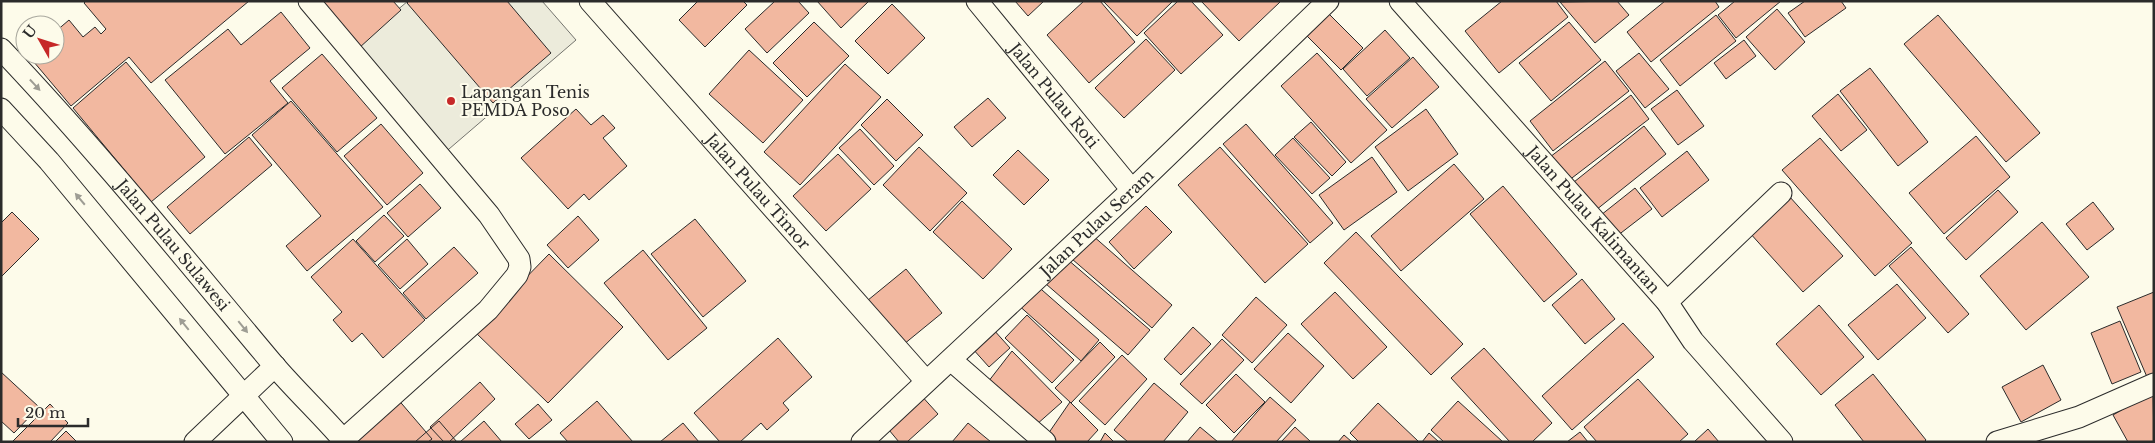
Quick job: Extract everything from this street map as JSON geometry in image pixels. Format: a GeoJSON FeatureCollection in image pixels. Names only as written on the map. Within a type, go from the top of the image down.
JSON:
{"type":"FeatureCollection","features":[{"type":"Feature","properties":{"kind":"street"},"geometry":{"type":"LineString","coordinates":[[309,1],[489,215],[519,259],[520,267],[518,275],[488,310],[344,441]]}},
{"type":"Feature","properties":{"kind":"street","name":"Jalan Pulau Timor"},"geometry":{"type":"LineString","coordinates":[[590,1],[926,381]]}},
{"type":"Feature","properties":{"kind":"street","name":"Jalan Pulau Roti"},"geometry":{"type":"LineString","coordinates":[[977,1],[1132,190]]}},
{"type":"Feature","properties":{"kind":"street","name":"Jalan Pulau Seram"},"geometry":{"type":"LineString","coordinates":[[862,442],[1132,190],[1328,1]]}},
{"type":"Feature","properties":{"kind":"street","name":"Jalan Pulau Kalimantan"},"geometry":{"type":"LineString","coordinates":[[1400,1],[1667,302],[1693,341],[1782,442]]}},
{"type":"Feature","properties":{"kind":"street","name":"Jalan Pulau Sulawesi"},"geometry":{"type":"LineString","coordinates":[[1,49],[186,257],[274,366],[344,441]]}},
{"type":"Feature","properties":{"kind":"street"},"geometry":{"type":"LineString","coordinates":[[1,109],[55,168],[282,442]]}},
{"type":"Feature","properties":{"kind":"street"},"geometry":{"type":"LineString","coordinates":[[1667,302],[1781,193]]}},
{"type":"Feature","properties":{"kind":"street"},"geometry":{"type":"LineString","coordinates":[[951,360],[1044,442]]}},
{"type":"Feature","properties":{"kind":"street"},"geometry":{"type":"LineString","coordinates":[[195,442],[274,366]]}},
{"type":"Feature","properties":{"kind":"street"},"geometry":{"type":"LineString","coordinates":[[1997,442],[2079,417],[2154,384]]}},
{"type":"Feature","properties":{"kind":"shaded area","name":"Lapangan Tenis PEMDA Poso"},"geometry":{"type":"Polygon","coordinates":[[[408,1],[542,1],[576,40],[442,155],[352,48],[408,1]]]}},
{"type":"Feature","properties":{"kind":"building"},"geometry":{"type":"Polygon","coordinates":[[[86,1],[249,1],[151,83],[129,57],[71,106],[36,65],[65,65],[65,23],[69,20],[83,37],[95,27],[101,34],[106,29],[84,3],[86,1]]]}},
{"type":"Feature","properties":{"kind":"building"},"geometry":{"type":"Polygon","coordinates":[[[318,1],[393,1],[401,10],[359,48],[318,1]]]}},
{"type":"Feature","properties":{"kind":"building"},"geometry":{"type":"Polygon","coordinates":[[[409,1],[507,1],[551,53],[493,103],[407,3],[409,1]]]}},
{"type":"Feature","properties":{"kind":"building"},"geometry":{"type":"Polygon","coordinates":[[[698,1],[743,1],[747,5],[705,47],[679,20],[698,1]]]}},
{"type":"Feature","properties":{"kind":"building"},"geometry":{"type":"Polygon","coordinates":[[[775,1],[798,1],[809,13],[767,53],[745,29],[775,1]]]}},
{"type":"Feature","properties":{"kind":"building"},"geometry":{"type":"Polygon","coordinates":[[[817,1],[869,1],[841,28],[817,1]]]}},
{"type":"Feature","properties":{"kind":"building"},"geometry":{"type":"Polygon","coordinates":[[[1015,1],[1044,1],[1028,16],[1015,1]]]}},
{"type":"Feature","properties":{"kind":"building"},"geometry":{"type":"Polygon","coordinates":[[[1084,1],[1100,1],[1135,42],[1089,83],[1047,35],[1084,1]]]}},
{"type":"Feature","properties":{"kind":"building"},"geometry":{"type":"Polygon","coordinates":[[[1103,1],[1173,1],[1137,36],[1103,1]]]}},
{"type":"Feature","properties":{"kind":"building"},"geometry":{"type":"Polygon","coordinates":[[[1178,1],[1191,1],[1223,35],[1181,74],[1144,33],[1178,1]]]}},
{"type":"Feature","properties":{"kind":"building"},"geometry":{"type":"Polygon","coordinates":[[[1201,1],[1280,1],[1280,2],[1239,41],[1201,1]]]}},
{"type":"Feature","properties":{"kind":"building"},"geometry":{"type":"Polygon","coordinates":[[[1502,1],[1556,1],[1568,17],[1499,73],[1465,31],[1502,1]]]}},
{"type":"Feature","properties":{"kind":"building"},"geometry":{"type":"Polygon","coordinates":[[[1617,1],[1629,15],[1595,43],[1560,2],[1617,1]]]}},
{"type":"Feature","properties":{"kind":"building"},"geometry":{"type":"Polygon","coordinates":[[[1665,1],[1715,1],[1719,7],[1651,62],[1627,32],[1665,1]]]}},
{"type":"Feature","properties":{"kind":"building"},"geometry":{"type":"Polygon","coordinates":[[[1735,1],[1781,1],[1736,38],[1718,15],[1735,1]]]}},
{"type":"Feature","properties":{"kind":"building"},"geometry":{"type":"Polygon","coordinates":[[[1805,1],[1841,1],[1846,8],[1805,37],[1788,13],[1805,1]]]}},
{"type":"Feature","properties":{"kind":"building"},"geometry":{"type":"Polygon","coordinates":[[[892,4],[925,38],[888,74],[855,41],[892,4]]]}},
{"type":"Feature","properties":{"kind":"building"},"geometry":{"type":"Polygon","coordinates":[[[1777,9],[1805,42],[1775,70],[1746,37],[1777,9]]]}},
{"type":"Feature","properties":{"kind":"building"},"geometry":{"type":"Polygon","coordinates":[[[281,12],[310,48],[270,81],[288,103],[225,154],[165,80],[228,29],[241,45],[281,12]]]}},
{"type":"Feature","properties":{"kind":"building"},"geometry":{"type":"Polygon","coordinates":[[[1328,13],[1363,48],[1341,70],[1306,35],[1328,13]]]}},
{"type":"Feature","properties":{"kind":"building"},"geometry":{"type":"Polygon","coordinates":[[[1716,15],[1736,41],[1680,86],[1660,60],[1716,15]]]}},
{"type":"Feature","properties":{"kind":"building"},"geometry":{"type":"Polygon","coordinates":[[[1938,15],[2040,133],[2006,162],[1904,44],[1938,15]]]}},
{"type":"Feature","properties":{"kind":"building"},"geometry":{"type":"Polygon","coordinates":[[[814,22],[849,56],[807,97],[773,63],[814,22]]]}},
{"type":"Feature","properties":{"kind":"building"},"geometry":{"type":"Polygon","coordinates":[[[1569,22],[1601,60],[1551,101],[1519,63],[1569,22]]]}},
{"type":"Feature","properties":{"kind":"building"},"geometry":{"type":"Polygon","coordinates":[[[1385,30],[1410,58],[1367,96],[1343,69],[1385,30]]]}},
{"type":"Feature","properties":{"kind":"building"},"geometry":{"type":"Polygon","coordinates":[[[1146,39],[1175,70],[1124,118],[1095,88],[1146,39]]]}},
{"type":"Feature","properties":{"kind":"building"},"geometry":{"type":"Polygon","coordinates":[[[1744,40],[1756,56],[1726,79],[1714,63],[1744,40]]]}},
{"type":"Feature","properties":{"kind":"building"},"geometry":{"type":"Polygon","coordinates":[[[749,50],[803,100],[763,143],[709,94],[749,50]]]}},
{"type":"Feature","properties":{"kind":"building"},"geometry":{"type":"Polygon","coordinates":[[[1317,53],[1387,130],[1351,163],[1281,86],[1317,53]]]}},
{"type":"Feature","properties":{"kind":"building"},"geometry":{"type":"Polygon","coordinates":[[[1639,53],[1669,89],[1645,108],[1616,71],[1639,53]]]}},
{"type":"Feature","properties":{"kind":"building"},"geometry":{"type":"Polygon","coordinates":[[[322,54],[377,118],[337,152],[282,88],[322,54]]]}},
{"type":"Feature","properties":{"kind":"building"},"geometry":{"type":"Polygon","coordinates":[[[1413,57],[1439,87],[1392,128],[1366,99],[1413,57]]]}},
{"type":"Feature","properties":{"kind":"building"},"geometry":{"type":"Polygon","coordinates":[[[1605,61],[1629,91],[1553,151],[1530,121],[1605,61]]]}},
{"type":"Feature","properties":{"kind":"building"},"geometry":{"type":"Polygon","coordinates":[[[126,62],[205,157],[151,202],[73,108],[126,62]]]}},
{"type":"Feature","properties":{"kind":"building"},"geometry":{"type":"Polygon","coordinates":[[[845,64],[881,97],[800,185],[764,152],[845,64]]]}},
{"type":"Feature","properties":{"kind":"building"},"geometry":{"type":"Polygon","coordinates":[[[1870,68],[1928,142],[1898,166],[1840,91],[1870,68]]]}},
{"type":"Feature","properties":{"kind":"building"},"geometry":{"type":"Polygon","coordinates":[[[1677,90],[1704,126],[1678,145],[1651,109],[1677,90]]]}},
{"type":"Feature","properties":{"kind":"building"},"geometry":{"type":"Polygon","coordinates":[[[1838,94],[1867,130],[1841,151],[1812,116],[1838,94]]]}},
{"type":"Feature","properties":{"kind":"building"},"geometry":{"type":"Polygon","coordinates":[[[1631,95],[1649,119],[1568,181],[1550,157],[1631,95]]]}},
{"type":"Feature","properties":{"kind":"building"},"geometry":{"type":"Polygon","coordinates":[[[988,98],[1006,118],[972,147],[954,127],[988,98]]]}},
{"type":"Feature","properties":{"kind":"building"},"geometry":{"type":"Polygon","coordinates":[[[887,99],[923,135],[896,161],[861,125],[887,99]]]}},
{"type":"Feature","properties":{"kind":"building"},"geometry":{"type":"Polygon","coordinates":[[[291,101],[383,207],[307,271],[286,246],[321,216],[252,135],[291,101]]]}},
{"type":"Feature","properties":{"kind":"building"},"geometry":{"type":"Polygon","coordinates":[[[576,109],[591,125],[603,115],[615,128],[603,138],[627,166],[589,200],[584,194],[568,209],[521,158],[576,109]]]}},
{"type":"Feature","properties":{"kind":"building"},"geometry":{"type":"Polygon","coordinates":[[[1426,109],[1458,154],[1408,191],[1375,147],[1426,109]]]}},
{"type":"Feature","properties":{"kind":"building"},"geometry":{"type":"Polygon","coordinates":[[[1311,122],[1346,162],[1332,176],[1294,137],[1311,122]]]}},
{"type":"Feature","properties":{"kind":"building"},"geometry":{"type":"Polygon","coordinates":[[[381,124],[423,173],[387,205],[344,156],[381,124]]]}},
{"type":"Feature","properties":{"kind":"building"},"geometry":{"type":"Polygon","coordinates":[[[1246,124],[1333,223],[1310,243],[1223,144],[1246,124]]]}},
{"type":"Feature","properties":{"kind":"building"},"geometry":{"type":"Polygon","coordinates":[[[1644,126],[1666,154],[1591,214],[1569,186],[1644,126]]]}},
{"type":"Feature","properties":{"kind":"building"},"geometry":{"type":"Polygon","coordinates":[[[860,129],[894,166],[874,185],[839,148],[860,129]]]}},
{"type":"Feature","properties":{"kind":"building"},"geometry":{"type":"Polygon","coordinates":[[[1976,136],[2010,177],[1944,234],[1909,193],[1976,136]]]}},
{"type":"Feature","properties":{"kind":"building"},"geometry":{"type":"Polygon","coordinates":[[[249,137],[272,165],[190,234],[167,207],[249,137]]]}},
{"type":"Feature","properties":{"kind":"building"},"geometry":{"type":"Polygon","coordinates":[[[1293,138],[1330,178],[1312,194],[1275,155],[1293,138]]]}},
{"type":"Feature","properties":{"kind":"building"},"geometry":{"type":"Polygon","coordinates":[[[1820,138],[1912,243],[1875,276],[1782,170],[1820,138]]]}},
{"type":"Feature","properties":{"kind":"building"},"geometry":{"type":"Polygon","coordinates":[[[919,147],[967,193],[930,231],[883,185],[919,147]]]}},
{"type":"Feature","properties":{"kind":"building"},"geometry":{"type":"Polygon","coordinates":[[[1220,147],[1308,244],[1265,283],[1178,185],[1220,147]]]}},
{"type":"Feature","properties":{"kind":"building"},"geometry":{"type":"Polygon","coordinates":[[[1018,150],[1049,180],[1024,205],[993,175],[1018,150]]]}},
{"type":"Feature","properties":{"kind":"building"},"geometry":{"type":"Polygon","coordinates":[[[1687,151],[1709,180],[1662,217],[1640,188],[1687,151]]]}},
{"type":"Feature","properties":{"kind":"building"},"geometry":{"type":"Polygon","coordinates":[[[838,154],[871,189],[826,231],[793,196],[838,154]]]}},
{"type":"Feature","properties":{"kind":"building"},"geometry":{"type":"Polygon","coordinates":[[[1372,157],[1397,192],[1344,230],[1319,195],[1372,157]]]}},
{"type":"Feature","properties":{"kind":"building"},"geometry":{"type":"Polygon","coordinates":[[[1454,164],[1484,199],[1401,271],[1371,236],[1454,164]]]}},
{"type":"Feature","properties":{"kind":"building"},"geometry":{"type":"Polygon","coordinates":[[[420,184],[441,208],[408,237],[387,213],[420,184]]]}},
{"type":"Feature","properties":{"kind":"building"},"geometry":{"type":"Polygon","coordinates":[[[1503,186],[1577,274],[1544,302],[1470,214],[1503,186]]]}},
{"type":"Feature","properties":{"kind":"building"},"geometry":{"type":"Polygon","coordinates":[[[1635,188],[1652,209],[1617,236],[1601,215],[1635,188]]]}},
{"type":"Feature","properties":{"kind":"building"},"geometry":{"type":"Polygon","coordinates":[[[1998,190],[2018,212],[1966,260],[1946,238],[1998,190]]]}},
{"type":"Feature","properties":{"kind":"building"},"geometry":{"type":"Polygon","coordinates":[[[1789,196],[1843,256],[1803,292],[1749,232],[1789,196]]]}},
{"type":"Feature","properties":{"kind":"building"},"geometry":{"type":"Polygon","coordinates":[[[962,201],[1012,249],[983,279],[933,232],[962,201]]]}},
{"type":"Feature","properties":{"kind":"building"},"geometry":{"type":"Polygon","coordinates":[[[2093,202],[2114,229],[2087,250],[2066,224],[2093,202]]]}},
{"type":"Feature","properties":{"kind":"building"},"geometry":{"type":"Polygon","coordinates":[[[1146,206],[1172,232],[1134,269],[1109,242],[1146,206]]]}},
{"type":"Feature","properties":{"kind":"building"},"geometry":{"type":"Polygon","coordinates":[[[12,212],[39,239],[1,277],[1,223],[12,212]]]}},
{"type":"Feature","properties":{"kind":"building"},"geometry":{"type":"Polygon","coordinates":[[[384,215],[404,236],[375,262],[356,241],[384,215]]]}},
{"type":"Feature","properties":{"kind":"building"},"geometry":{"type":"Polygon","coordinates":[[[578,216],[599,240],[568,268],[547,245],[578,216]]]}},
{"type":"Feature","properties":{"kind":"building"},"geometry":{"type":"Polygon","coordinates":[[[695,219],[746,281],[703,317],[651,254],[695,219]]]}},
{"type":"Feature","properties":{"kind":"building"},"geometry":{"type":"Polygon","coordinates":[[[2042,222],[2089,277],[2026,330],[1980,276],[2042,222]]]}},
{"type":"Feature","properties":{"kind":"building"},"geometry":{"type":"Polygon","coordinates":[[[1356,232],[1463,344],[1431,375],[1324,263],[1356,232]]]}},
{"type":"Feature","properties":{"kind":"building"},"geometry":{"type":"Polygon","coordinates":[[[1092,235],[1172,305],[1152,328],[1072,259],[1092,235]]]}},
{"type":"Feature","properties":{"kind":"building"},"geometry":{"type":"Polygon","coordinates":[[[353,239],[425,320],[383,358],[362,333],[352,342],[333,320],[342,312],[311,277],[353,239]]]}},
{"type":"Feature","properties":{"kind":"building"},"geometry":{"type":"Polygon","coordinates":[[[407,239],[428,264],[400,289],[378,265],[407,239]]]}},
{"type":"Feature","properties":{"kind":"building"},"geometry":{"type":"Polygon","coordinates":[[[454,247],[478,273],[426,319],[403,293],[454,247]]]}},
{"type":"Feature","properties":{"kind":"building"},"geometry":{"type":"Polygon","coordinates":[[[1911,247],[1969,314],[1948,333],[1889,266],[1911,247]]]}},
{"type":"Feature","properties":{"kind":"building"},"geometry":{"type":"Polygon","coordinates":[[[643,250],[707,328],[668,360],[604,283],[643,250]]]}},
{"type":"Feature","properties":{"kind":"building"},"geometry":{"type":"Polygon","coordinates":[[[549,254],[623,327],[548,403],[474,331],[549,254]]]}},
{"type":"Feature","properties":{"kind":"building"},"geometry":{"type":"Polygon","coordinates":[[[1067,259],[1150,330],[1128,355],[1046,284],[1067,259]]]}},
{"type":"Feature","properties":{"kind":"building"},"geometry":{"type":"Polygon","coordinates":[[[906,269],[942,313],[898,349],[862,305],[906,269]]]}},
{"type":"Feature","properties":{"kind":"building"},"geometry":{"type":"Polygon","coordinates":[[[1582,279],[1615,319],[1585,344],[1552,305],[1582,279]]]}},
{"type":"Feature","properties":{"kind":"building"},"geometry":{"type":"Polygon","coordinates":[[[1034,283],[1099,340],[1081,361],[1016,303],[1034,283]]]}},
{"type":"Feature","properties":{"kind":"building"},"geometry":{"type":"Polygon","coordinates":[[[1897,284],[1926,318],[1878,360],[1848,325],[1897,284]]]}},
{"type":"Feature","properties":{"kind":"building"},"geometry":{"type":"Polygon","coordinates":[[[1335,292],[1387,347],[1353,379],[1301,324],[1335,292]]]}},
{"type":"Feature","properties":{"kind":"building"},"geometry":{"type":"Polygon","coordinates":[[[2154,292],[2154,374],[2147,377],[2117,307],[2154,292]]]}},
{"type":"Feature","properties":{"kind":"building"},"geometry":{"type":"Polygon","coordinates":[[[1256,297],[1287,325],[1252,363],[1222,335],[1256,297]]]}},
{"type":"Feature","properties":{"kind":"building"},"geometry":{"type":"Polygon","coordinates":[[[1819,305],[1864,357],[1821,395],[1776,344],[1819,305]]]}},
{"type":"Feature","properties":{"kind":"building"},"geometry":{"type":"Polygon","coordinates":[[[1027,315],[1074,360],[1052,383],[1005,338],[1027,315]]]}},
{"type":"Feature","properties":{"kind":"building"},"geometry":{"type":"Polygon","coordinates":[[[2120,321],[2141,372],[2112,384],[2091,333],[2120,321]]]}},
{"type":"Feature","properties":{"kind":"building"},"geometry":{"type":"Polygon","coordinates":[[[1623,323],[1654,357],[1572,430],[1542,396],[1623,323]]]}},
{"type":"Feature","properties":{"kind":"building"},"geometry":{"type":"Polygon","coordinates":[[[1193,327],[1211,344],[1181,375],[1164,359],[1193,327]]]}},
{"type":"Feature","properties":{"kind":"building"},"geometry":{"type":"Polygon","coordinates":[[[993,329],[1010,348],[989,367],[972,348],[993,329]]]}},
{"type":"Feature","properties":{"kind":"building"},"geometry":{"type":"Polygon","coordinates":[[[1288,333],[1324,366],[1291,403],[1254,369],[1288,333]]]}},
{"type":"Feature","properties":{"kind":"building"},"geometry":{"type":"Polygon","coordinates":[[[778,338],[812,377],[783,403],[789,410],[767,430],[761,423],[740,442],[720,442],[694,413],[778,338]]]}},
{"type":"Feature","properties":{"kind":"building"},"geometry":{"type":"Polygon","coordinates":[[[1222,339],[1244,360],[1202,404],[1180,384],[1222,339]]]}},
{"type":"Feature","properties":{"kind":"building"},"geometry":{"type":"Polygon","coordinates":[[[1100,342],[1115,357],[1071,403],[1055,388],[1100,342]]]}},
{"type":"Feature","properties":{"kind":"building"},"geometry":{"type":"Polygon","coordinates":[[[1484,348],[1552,423],[1532,442],[1510,442],[1451,378],[1484,348]]]}},
{"type":"Feature","properties":{"kind":"building"},"geometry":{"type":"Polygon","coordinates":[[[1012,351],[1062,402],[1036,425],[988,382],[1012,351]]]}},
{"type":"Feature","properties":{"kind":"building"},"geometry":{"type":"Polygon","coordinates":[[[1122,355],[1147,379],[1105,425],[1079,401],[1122,355]]]}},
{"type":"Feature","properties":{"kind":"building"},"geometry":{"type":"Polygon","coordinates":[[[2043,365],[2061,400],[2021,422],[2002,387],[2043,365]]]}},
{"type":"Feature","properties":{"kind":"building"},"geometry":{"type":"Polygon","coordinates":[[[1,372],[39,407],[14,433],[1,421],[1,372]]]}},
{"type":"Feature","properties":{"kind":"building"},"geometry":{"type":"Polygon","coordinates":[[[1236,374],[1265,402],[1234,433],[1206,405],[1236,374]]]}},
{"type":"Feature","properties":{"kind":"building"},"geometry":{"type":"Polygon","coordinates":[[[1873,374],[1926,440],[1924,442],[1864,442],[1835,405],[1873,374]]]}},
{"type":"Feature","properties":{"kind":"building"},"geometry":{"type":"Polygon","coordinates":[[[1638,379],[1688,434],[1679,442],[1597,442],[1584,427],[1638,379]]]}},
{"type":"Feature","properties":{"kind":"building"},"geometry":{"type":"Polygon","coordinates":[[[480,382],[495,399],[449,442],[444,442],[430,427],[480,382]]]}},
{"type":"Feature","properties":{"kind":"building"},"geometry":{"type":"Polygon","coordinates":[[[1154,383],[1188,412],[1163,442],[1128,442],[1114,430],[1154,383]]]}},
{"type":"Feature","properties":{"kind":"building"},"geometry":{"type":"Polygon","coordinates":[[[2153,392],[2154,442],[2128,442],[2113,415],[2153,392]]]}},
{"type":"Feature","properties":{"kind":"building"},"geometry":{"type":"Polygon","coordinates":[[[919,393],[938,414],[907,442],[899,442],[884,424],[919,393]]]}},
{"type":"Feature","properties":{"kind":"building"},"geometry":{"type":"Polygon","coordinates":[[[396,397],[432,439],[428,442],[358,442],[352,436],[396,397]]]}},
{"type":"Feature","properties":{"kind":"building"},"geometry":{"type":"Polygon","coordinates":[[[1270,397],[1296,420],[1276,442],[1231,442],[1270,397]]]}},
{"type":"Feature","properties":{"kind":"building"},"geometry":{"type":"Polygon","coordinates":[[[597,401],[633,442],[568,442],[560,433],[597,401]]]}},
{"type":"Feature","properties":{"kind":"building"},"geometry":{"type":"Polygon","coordinates":[[[1458,401],[1503,442],[1444,442],[1431,430],[1458,401]]]}},
{"type":"Feature","properties":{"kind":"building"},"geometry":{"type":"Polygon","coordinates":[[[1070,402],[1098,430],[1087,442],[1056,442],[1048,434],[1070,402]]]}},
{"type":"Feature","properties":{"kind":"building"},"geometry":{"type":"Polygon","coordinates":[[[1378,403],[1418,442],[1359,442],[1350,433],[1378,403]]]}},
{"type":"Feature","properties":{"kind":"building"},"geometry":{"type":"Polygon","coordinates":[[[50,404],[68,423],[50,442],[12,442],[50,404]]]}},
{"type":"Feature","properties":{"kind":"building"},"geometry":{"type":"Polygon","coordinates":[[[538,404],[552,420],[529,439],[515,424],[538,404]]]}},
{"type":"Feature","properties":{"kind":"building"},"geometry":{"type":"Polygon","coordinates":[[[439,421],[457,442],[415,442],[439,421]]]}},
{"type":"Feature","properties":{"kind":"building"},"geometry":{"type":"Polygon","coordinates":[[[484,421],[502,442],[460,442],[484,421]]]}},
{"type":"Feature","properties":{"kind":"building"},"geometry":{"type":"Polygon","coordinates":[[[683,423],[699,442],[660,442],[683,423]]]}},
{"type":"Feature","properties":{"kind":"building"},"geometry":{"type":"Polygon","coordinates":[[[968,423],[991,442],[952,442],[968,423]]]}},
{"type":"Feature","properties":{"kind":"building"},"geometry":{"type":"Polygon","coordinates":[[[1200,427],[1218,442],[1187,442],[1200,427]]]}},
{"type":"Feature","properties":{"kind":"building"},"geometry":{"type":"Polygon","coordinates":[[[1295,427],[1311,442],[1281,442],[1295,427]]]}},
{"type":"Feature","properties":{"kind":"building"},"geometry":{"type":"Polygon","coordinates":[[[1708,429],[1719,442],[1694,442],[1708,429]]]}},
{"type":"Feature","properties":{"kind":"building"},"geometry":{"type":"Polygon","coordinates":[[[66,431],[77,442],[55,442],[66,431]]]}},
{"type":"Feature","properties":{"kind":"building"},"geometry":{"type":"Polygon","coordinates":[[[1580,432],[1588,442],[1567,442],[1580,432]]]}},
{"type":"Feature","properties":{"kind":"building"},"geometry":{"type":"Polygon","coordinates":[[[1105,433],[1114,442],[1100,442],[1105,433]]]}},
{"type":"Feature","properties":{"kind":"building"},"geometry":{"type":"Polygon","coordinates":[[[1429,433],[1439,442],[1422,442],[1429,433]]]}},
{"type":"Feature","properties":{"kind":"building"},"geometry":{"type":"Polygon","coordinates":[[[1344,435],[1352,442],[1338,442],[1344,435]]]}},
{"type":"Feature","properties":{"kind":"place","name":"Lapangan Tenis PEMDA Poso"},"geometry":{"type":"Point","coordinates":[451,101]}}]}
